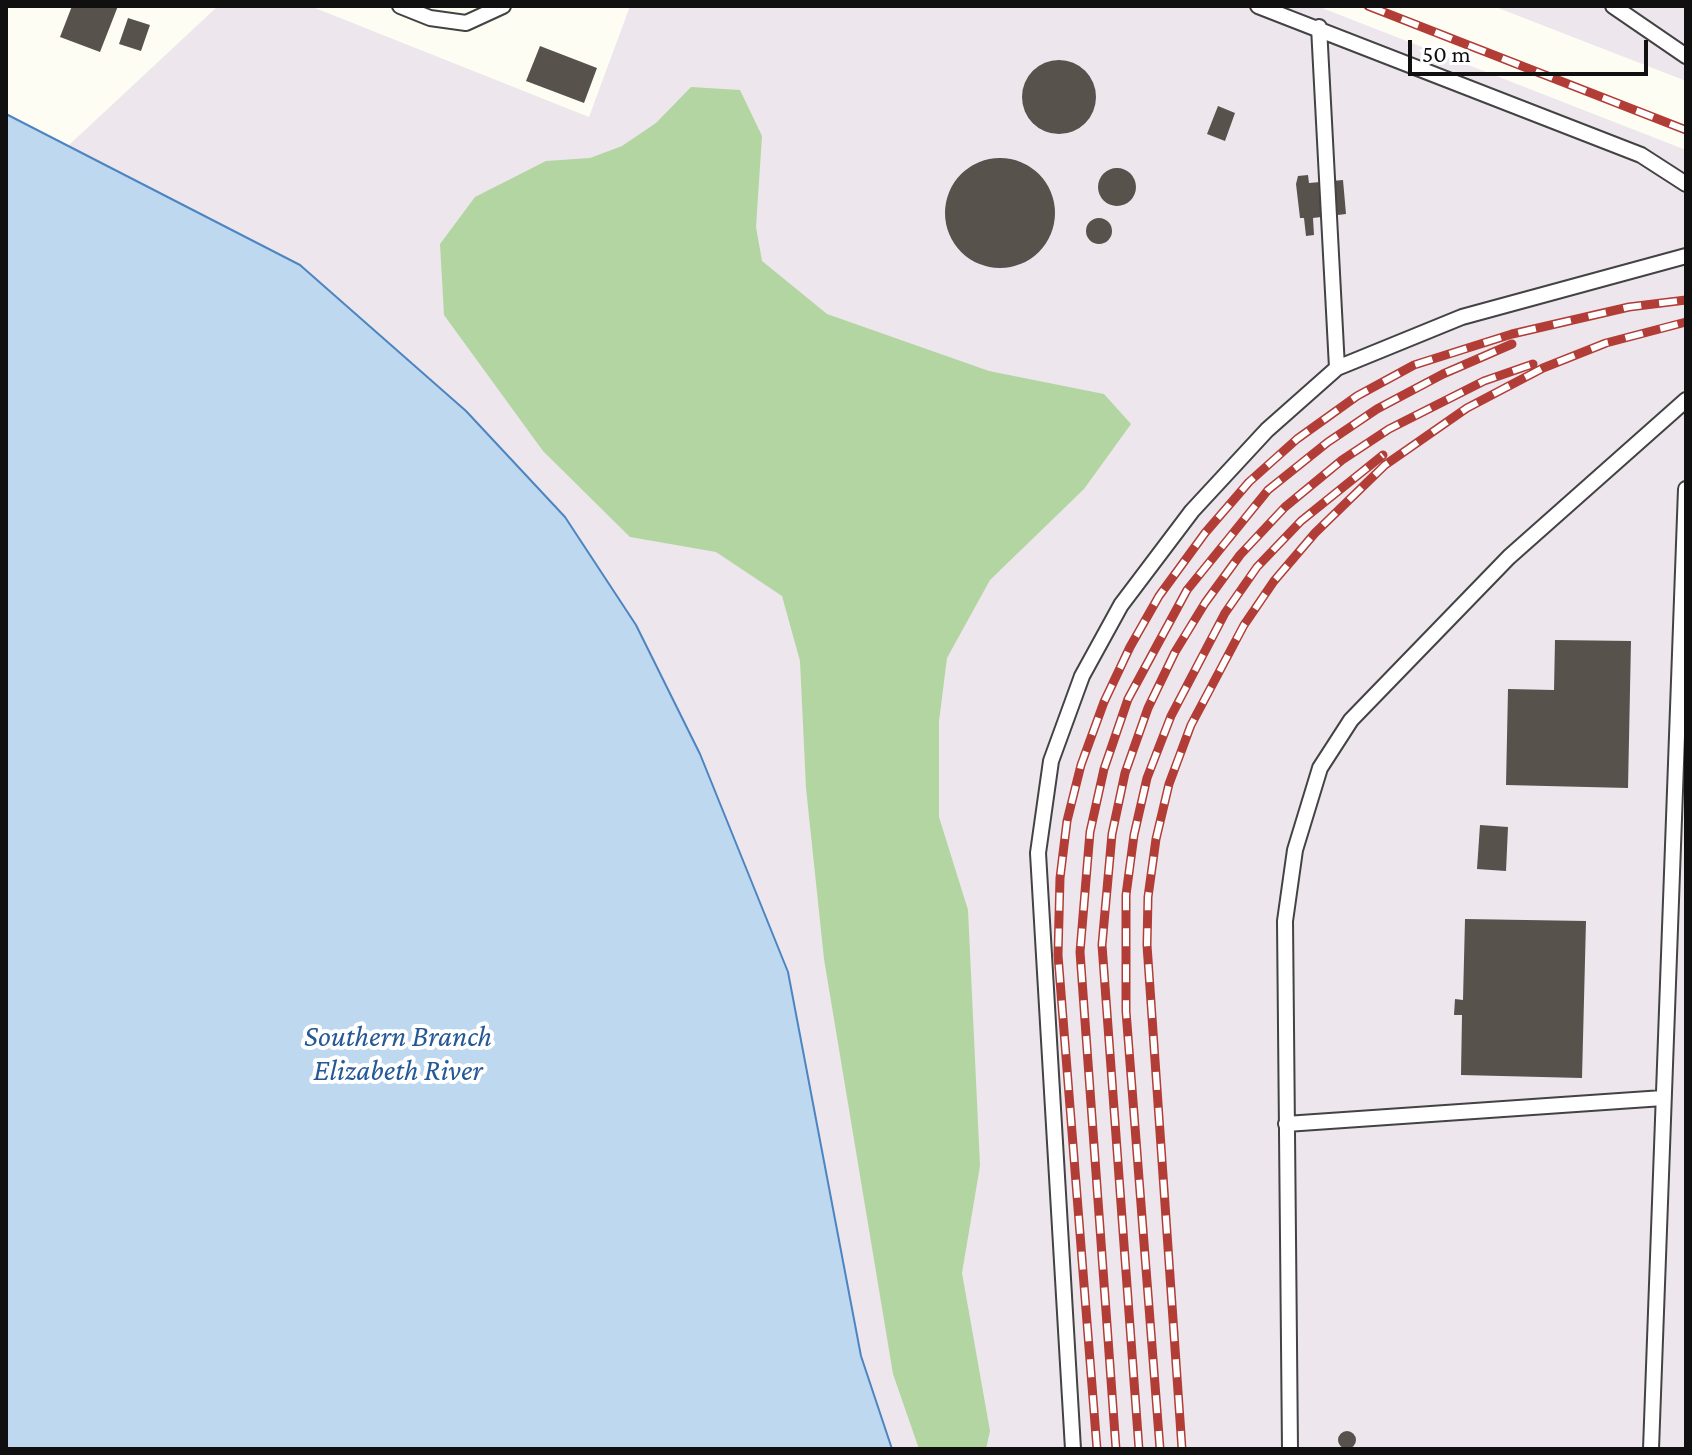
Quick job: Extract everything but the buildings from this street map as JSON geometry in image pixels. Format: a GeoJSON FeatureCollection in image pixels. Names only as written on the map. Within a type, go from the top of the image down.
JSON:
{"type":"FeatureCollection","features":[{"type":"Feature","properties":{"kind":"lane"},"geometry":{"type":"LineString","coordinates":[[400,6],[430,18],[466,23],[503,6]]}},
{"type":"Feature","properties":{"kind":"lane"},"geometry":{"type":"LineString","coordinates":[[1258,6],[1319,27],[1641,155],[1686,184]]}},
{"type":"Feature","properties":{"kind":"lane"},"geometry":{"type":"LineString","coordinates":[[1613,6],[1656,39],[1686,56]]}},
{"type":"Feature","properties":{"kind":"lane"},"geometry":{"type":"LineString","coordinates":[[1319,27],[1337,368]]}},
{"type":"Feature","properties":{"kind":"lane"},"geometry":{"type":"LineString","coordinates":[[1073,1449],[1038,853],[1051,761],[1082,676],[1121,605],[1192,511],[1267,430],[1337,368],[1462,317],[1686,256]]}},
{"type":"Feature","properties":{"kind":"lane"},"geometry":{"type":"LineString","coordinates":[[1290,1449],[1285,921],[1295,850],[1320,768],[1351,720],[1509,557],[1686,400]]}},
{"type":"Feature","properties":{"kind":"lane"},"geometry":{"type":"LineString","coordinates":[[1651,1449],[1686,489]]}},
{"type":"Feature","properties":{"kind":"lane"},"geometry":{"type":"LineString","coordinates":[[1286,1124],[1663,1098]]}},
{"type":"Feature","properties":{"kind":"shaded area"},"geometry":{"type":"Polygon","coordinates":[[[218,6],[310,6],[589,117],[630,6],[1317,6],[1686,150],[1686,1449],[860,1449],[54,159],[218,6]]]}},
{"type":"Feature","properties":{"kind":"shaded area"},"geometry":{"type":"Polygon","coordinates":[[[1493,6],[1686,6],[1686,81],[1493,6]]]}},
{"type":"Feature","properties":{"kind":"green space"},"geometry":{"type":"Polygon","coordinates":[[[691,87],[740,90],[762,136],[756,227],[762,261],[827,314],[989,371],[1104,394],[1131,424],[1084,489],[990,580],[947,658],[939,721],[939,817],[968,910],[980,1166],[962,1273],[990,1431],[986,1449],[919,1449],[893,1374],[824,959],[806,788],[800,661],[782,596],[716,552],[630,537],[543,451],[444,315],[440,244],[475,197],[546,161],[590,158],[622,146],[656,123],[691,87]]]}},
{"type":"Feature","properties":{"kind":"water","name":"Southern Branch Elizabeth River"},"geometry":{"type":"Polygon","coordinates":[[[6,114],[300,265],[466,411],[565,517],[636,625],[700,754],[788,972],[861,1356],[892,1449],[6,1449],[6,114]]]}},
{"type":"Feature","properties":{"kind":"railway"},"geometry":{"type":"LineString","coordinates":[[1368,6],[1686,130]]}},
{"type":"Feature","properties":{"kind":"railway"},"geometry":{"type":"LineString","coordinates":[[1097,1449],[1058,955],[1060,878],[1067,821],[1081,765],[1104,702],[1130,647],[1159,596],[1205,533],[1249,482],[1297,439],[1357,396],[1414,365],[1512,334],[1629,307],[1686,300]]}},
{"type":"Feature","properties":{"kind":"railway"},"geometry":{"type":"LineString","coordinates":[[1182,1449],[1147,945],[1148,897],[1156,839],[1169,784],[1191,725],[1244,625],[1274,581],[1315,533],[1385,465],[1467,408],[1543,368],[1606,343],[1686,322]]}},
{"type":"Feature","properties":{"kind":"railway"},"geometry":{"type":"LineString","coordinates":[[1116,1449],[1080,952],[1090,832],[1104,769],[1128,699],[1187,590],[1268,490],[1328,442],[1377,409],[1443,374],[1512,344]]}},
{"type":"Feature","properties":{"kind":"railway"},"geometry":{"type":"LineString","coordinates":[[1139,1449],[1102,945],[1112,834],[1125,773],[1148,708],[1175,652],[1205,603],[1240,555],[1285,507],[1342,460],[1389,429],[1484,381],[1533,364]]}},
{"type":"Feature","properties":{"kind":"railway"},"geometry":{"type":"LineString","coordinates":[[1160,1449],[1126,1011],[1126,895],[1134,835],[1147,778],[1171,716],[1225,613],[1257,567],[1301,521],[1383,455]]}}]}
